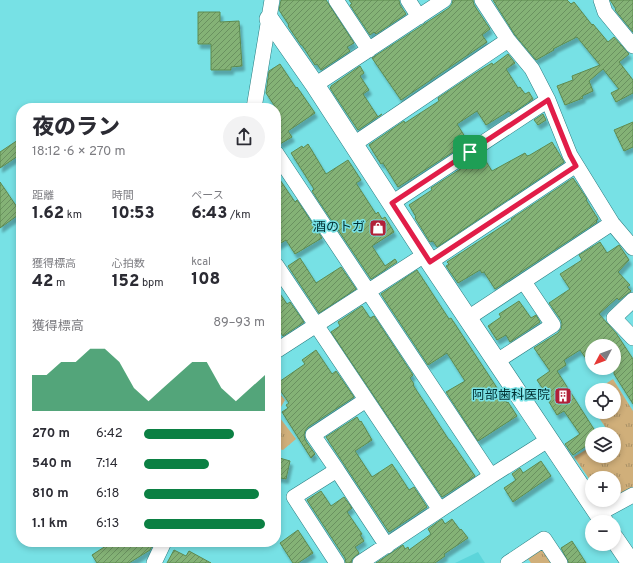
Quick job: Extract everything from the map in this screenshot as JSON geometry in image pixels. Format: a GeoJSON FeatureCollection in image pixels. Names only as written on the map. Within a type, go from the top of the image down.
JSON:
{"type":"FeatureCollection","features":[{"type":"Feature","properties":{"kind":"street"},"geometry":{"type":"LineString","coordinates":[[255,103],[272,0]]}},
{"type":"Feature","properties":{"kind":"street"},"geometry":{"type":"LineString","coordinates":[[336,0],[369,50]]}},
{"type":"Feature","properties":{"kind":"street"},"geometry":{"type":"LineString","coordinates":[[408,0],[419,17]]}},
{"type":"Feature","properties":{"kind":"street"},"geometry":{"type":"LineString","coordinates":[[315,85],[444,0]]}},
{"type":"Feature","properties":{"kind":"street"},"geometry":{"type":"LineString","coordinates":[[482,0],[508,40],[532,69],[548,100],[570,155],[576,166],[612,223],[633,248]]}},
{"type":"Feature","properties":{"kind":"street"},"geometry":{"type":"LineString","coordinates":[[601,0],[605,12],[633,46]]}},
{"type":"Feature","properties":{"kind":"street"},"geometry":{"type":"LineString","coordinates":[[269,19],[315,85],[599,515]]}},
{"type":"Feature","properties":{"kind":"street"},"geometry":{"type":"LineString","coordinates":[[354,144],[508,40]]}},
{"type":"Feature","properties":{"kind":"street"},"geometry":{"type":"LineString","coordinates":[[392,203],[548,100]]}},
{"type":"Feature","properties":{"kind":"street"},"geometry":{"type":"LineString","coordinates":[[281,160],[490,476]]}},
{"type":"Feature","properties":{"kind":"street"},"geometry":{"type":"LineString","coordinates":[[281,348],[368,291],[428,258],[576,166]]}},
{"type":"Feature","properties":{"kind":"street"},"geometry":{"type":"LineString","coordinates":[[468,318],[612,223]]}},
{"type":"Feature","properties":{"kind":"street"},"geometry":{"type":"LineString","coordinates":[[281,272],[440,510]]}},
{"type":"Feature","properties":{"kind":"street"},"geometry":{"type":"LineString","coordinates":[[497,361],[553,325],[524,282]]}},
{"type":"Feature","properties":{"kind":"street"},"geometry":{"type":"LineString","coordinates":[[633,300],[614,318],[633,338]]}},
{"type":"Feature","properties":{"kind":"street"},"geometry":{"type":"LineString","coordinates":[[366,400],[313,435],[386,546]]}},
{"type":"Feature","properties":{"kind":"street"},"geometry":{"type":"LineString","coordinates":[[360,563],[490,476],[548,440]]}},
{"type":"Feature","properties":{"kind":"street"},"geometry":{"type":"LineString","coordinates":[[337,470],[294,498],[337,563]]}},
{"type":"Feature","properties":{"kind":"street"},"geometry":{"type":"LineString","coordinates":[[605,515],[633,495]]}},
{"type":"Feature","properties":{"kind":"street"},"geometry":{"type":"LineString","coordinates":[[508,563],[544,539],[560,563]]}},
{"type":"Feature","properties":{"kind":"street"},"geometry":{"type":"LineString","coordinates":[[154,563],[162,547]]}},
{"type":"Feature","properties":{"kind":"street"},"geometry":{"type":"LineString","coordinates":[[621,548],[631,563]]}},
{"type":"Feature","properties":{"kind":"shaded area"},"geometry":{"type":"Polygon","coordinates":[[[478,552],[485,563],[455,563],[478,552]]]}},
{"type":"Feature","properties":{"kind":"green space"},"geometry":{"type":"Polygon","coordinates":[[[613,379],[616,383],[607,383],[613,379]]]}},
{"type":"Feature","properties":{"kind":"green space"},"geometry":{"type":"Polygon","coordinates":[[[621,392],[633,411],[633,488],[621,496],[621,471],[585,471],[585,473],[574,457],[585,450],[585,463],[621,463],[621,427],[605,427],[600,419],[621,419],[621,392]]]}},
{"type":"Feature","properties":{"kind":"green space"},"geometry":{"type":"Polygon","coordinates":[[[281,395],[285,400],[281,407],[281,395]]]}},
{"type":"Feature","properties":{"kind":"green space"},"geometry":{"type":"Polygon","coordinates":[[[281,419],[296,439],[283,450],[281,449],[281,419]]]}},
{"type":"Feature","properties":{"kind":"green space"},"geometry":{"type":"Polygon","coordinates":[[[543,548],[553,563],[531,563],[528,559],[543,548]]]}},
{"type":"Feature","properties":{"kind":"building"},"geometry":{"type":"Polygon","coordinates":[[[281,0],[326,0],[354,43],[347,47],[350,51],[321,70],[317,64],[315,65],[288,26],[289,25],[279,10],[281,0]]]}},
{"type":"Feature","properties":{"kind":"building"},"geometry":{"type":"Polygon","coordinates":[[[349,0],[399,0],[400,5],[406,14],[376,34],[374,32],[370,35],[350,5],[352,4],[349,0]]]}},
{"type":"Feature","properties":{"kind":"building"},"geometry":{"type":"Polygon","coordinates":[[[453,0],[473,0],[474,5],[490,29],[482,35],[487,42],[401,100],[372,58],[449,8],[453,0]]]}},
{"type":"Feature","properties":{"kind":"building"},"geometry":{"type":"Polygon","coordinates":[[[493,0],[567,0],[571,4],[574,2],[608,42],[614,37],[629,54],[619,62],[633,80],[633,93],[616,102],[611,93],[619,89],[603,69],[589,81],[593,91],[582,96],[583,98],[565,105],[557,86],[573,80],[572,76],[600,65],[577,37],[553,49],[554,50],[536,60],[515,35],[493,0]]]}},
{"type":"Feature","properties":{"kind":"building"},"geometry":{"type":"Polygon","coordinates":[[[610,0],[633,0],[633,32],[615,10],[616,9],[610,0]]]}},
{"type":"Feature","properties":{"kind":"building"},"geometry":{"type":"Polygon","coordinates":[[[198,12],[220,12],[220,22],[239,21],[242,66],[231,67],[231,70],[211,70],[211,44],[198,44],[198,12]]]}},
{"type":"Feature","properties":{"kind":"building"},"geometry":{"type":"Polygon","coordinates":[[[508,54],[515,63],[506,69],[518,88],[520,87],[525,94],[529,92],[533,99],[511,114],[509,111],[486,125],[477,111],[457,124],[467,140],[455,147],[456,150],[398,187],[383,163],[381,164],[369,145],[404,121],[405,123],[439,101],[438,98],[474,74],[492,63],[493,65],[508,54]]]}},
{"type":"Feature","properties":{"kind":"building"},"geometry":{"type":"Polygon","coordinates":[[[280,64],[315,113],[288,131],[292,137],[281,143],[281,103],[273,103],[266,93],[269,71],[280,64]]]}},
{"type":"Feature","properties":{"kind":"building"},"geometry":{"type":"Polygon","coordinates":[[[360,66],[364,73],[360,76],[369,90],[363,94],[378,117],[358,130],[330,88],[360,66]]]}},
{"type":"Feature","properties":{"kind":"building"},"geometry":{"type":"Polygon","coordinates":[[[543,114],[546,120],[538,125],[534,120],[543,114]]]}},
{"type":"Feature","properties":{"kind":"building"},"geometry":{"type":"Polygon","coordinates":[[[633,122],[633,147],[624,151],[614,130],[633,122]]]}},
{"type":"Feature","properties":{"kind":"building"},"geometry":{"type":"Polygon","coordinates":[[[16,141],[16,157],[0,168],[0,152],[16,141]]]}},
{"type":"Feature","properties":{"kind":"building"},"geometry":{"type":"Polygon","coordinates":[[[552,142],[564,162],[437,247],[433,241],[430,242],[409,205],[432,190],[431,188],[482,155],[492,171],[525,153],[527,156],[530,155],[552,142]]]}},
{"type":"Feature","properties":{"kind":"building"},"geometry":{"type":"Polygon","coordinates":[[[308,144],[326,174],[348,160],[361,180],[356,183],[376,214],[378,212],[382,219],[385,217],[394,232],[372,246],[385,266],[395,259],[397,262],[371,279],[312,191],[314,189],[291,153],[308,144]]]}},
{"type":"Feature","properties":{"kind":"building"},"geometry":{"type":"Polygon","coordinates":[[[573,178],[598,219],[596,221],[597,222],[495,289],[484,272],[482,273],[480,270],[458,283],[446,266],[449,264],[447,262],[573,178]]]}},
{"type":"Feature","properties":{"kind":"building"},"geometry":{"type":"Polygon","coordinates":[[[281,181],[295,202],[297,200],[322,238],[295,254],[286,240],[281,243],[281,181]]]}},
{"type":"Feature","properties":{"kind":"building"},"geometry":{"type":"Polygon","coordinates":[[[0,182],[16,206],[16,217],[0,228],[0,182]]]}},
{"type":"Feature","properties":{"kind":"building"},"geometry":{"type":"Polygon","coordinates":[[[600,242],[607,253],[619,245],[629,260],[618,272],[630,285],[627,287],[631,291],[619,300],[617,298],[599,314],[620,339],[585,339],[585,357],[580,350],[564,360],[566,365],[557,371],[585,415],[585,419],[587,419],[593,427],[585,427],[585,447],[573,455],[565,444],[580,434],[564,411],[557,415],[549,402],[551,401],[537,380],[550,371],[534,348],[558,333],[561,329],[561,320],[549,303],[570,289],[560,274],[582,260],[579,255],[600,242]]]}},
{"type":"Feature","properties":{"kind":"building"},"geometry":{"type":"Polygon","coordinates":[[[300,258],[316,283],[341,267],[356,289],[319,313],[288,266],[300,258]]]}},
{"type":"Feature","properties":{"kind":"building"},"geometry":{"type":"Polygon","coordinates":[[[417,270],[449,319],[451,318],[517,416],[478,441],[446,392],[465,381],[447,353],[428,365],[381,294],[417,270]]]}},
{"type":"Feature","properties":{"kind":"building"},"geometry":{"type":"Polygon","coordinates":[[[281,295],[287,304],[290,302],[304,322],[283,336],[281,333],[281,295]]]}},
{"type":"Feature","properties":{"kind":"building"},"geometry":{"type":"Polygon","coordinates":[[[519,301],[531,318],[536,315],[540,322],[510,342],[506,335],[497,340],[488,326],[501,317],[499,314],[519,301]]]}},
{"type":"Feature","properties":{"kind":"building"},"geometry":{"type":"Polygon","coordinates":[[[362,306],[370,318],[374,316],[413,375],[410,378],[414,384],[413,385],[449,440],[475,476],[442,497],[331,332],[340,326],[338,322],[362,306]]]}},
{"type":"Feature","properties":{"kind":"building"},"geometry":{"type":"Polygon","coordinates":[[[621,341],[633,359],[633,404],[615,375],[621,375],[621,341]]]}},
{"type":"Feature","properties":{"kind":"building"},"geometry":{"type":"Polygon","coordinates":[[[316,350],[332,374],[336,371],[354,397],[308,427],[305,431],[305,440],[315,454],[311,458],[282,412],[288,408],[286,405],[289,403],[281,391],[281,381],[305,364],[302,360],[316,350]]]}},
{"type":"Feature","properties":{"kind":"building"},"geometry":{"type":"Polygon","coordinates":[[[357,417],[372,440],[355,451],[372,477],[392,464],[409,490],[414,487],[427,507],[389,532],[326,437],[357,417]]]}},
{"type":"Feature","properties":{"kind":"building"},"geometry":{"type":"Polygon","coordinates":[[[281,458],[290,461],[286,479],[281,478],[281,458]]]}},
{"type":"Feature","properties":{"kind":"building"},"geometry":{"type":"Polygon","coordinates":[[[541,461],[551,476],[513,502],[504,488],[516,480],[512,474],[520,468],[523,473],[541,461]]]}},
{"type":"Feature","properties":{"kind":"building"},"geometry":{"type":"Polygon","coordinates":[[[321,491],[331,506],[344,497],[352,508],[347,512],[362,534],[360,535],[364,541],[355,547],[359,553],[352,559],[351,563],[346,563],[345,558],[307,500],[321,491]]]}},
{"type":"Feature","properties":{"kind":"building"},"geometry":{"type":"Polygon","coordinates":[[[442,519],[445,524],[452,519],[468,538],[444,554],[445,556],[435,563],[376,563],[403,545],[405,549],[408,547],[409,550],[431,534],[428,529],[442,519]]]}},
{"type":"Feature","properties":{"kind":"building"},"geometry":{"type":"Polygon","coordinates":[[[298,530],[313,553],[298,563],[293,563],[281,542],[298,530]]]}},
{"type":"Feature","properties":{"kind":"building"},"geometry":{"type":"Polygon","coordinates":[[[572,541],[586,563],[569,563],[561,548],[572,541]]]}},
{"type":"Feature","properties":{"kind":"building"},"geometry":{"type":"Polygon","coordinates":[[[104,547],[152,547],[150,550],[129,563],[97,563],[92,555],[104,547]]]}},
{"type":"Feature","properties":{"kind":"building"},"geometry":{"type":"Polygon","coordinates":[[[174,550],[186,556],[189,551],[211,563],[167,563],[174,550]]]}},
{"type":"Feature","properties":{"kind":"place","name":"酒のトガ"},"geometry":{"type":"Point","coordinates":[378,228]}},
{"type":"Feature","properties":{"kind":"place","name":"阿部歯科医院"},"geometry":{"type":"Point","coordinates":[563,396]}},
{"type":"Feature","properties":{"kind":"route"},"geometry":{"type":"LineString","coordinates":[[548,100],[570,155],[576,166],[430,262],[392,203],[470,152],[548,100]]}}]}
